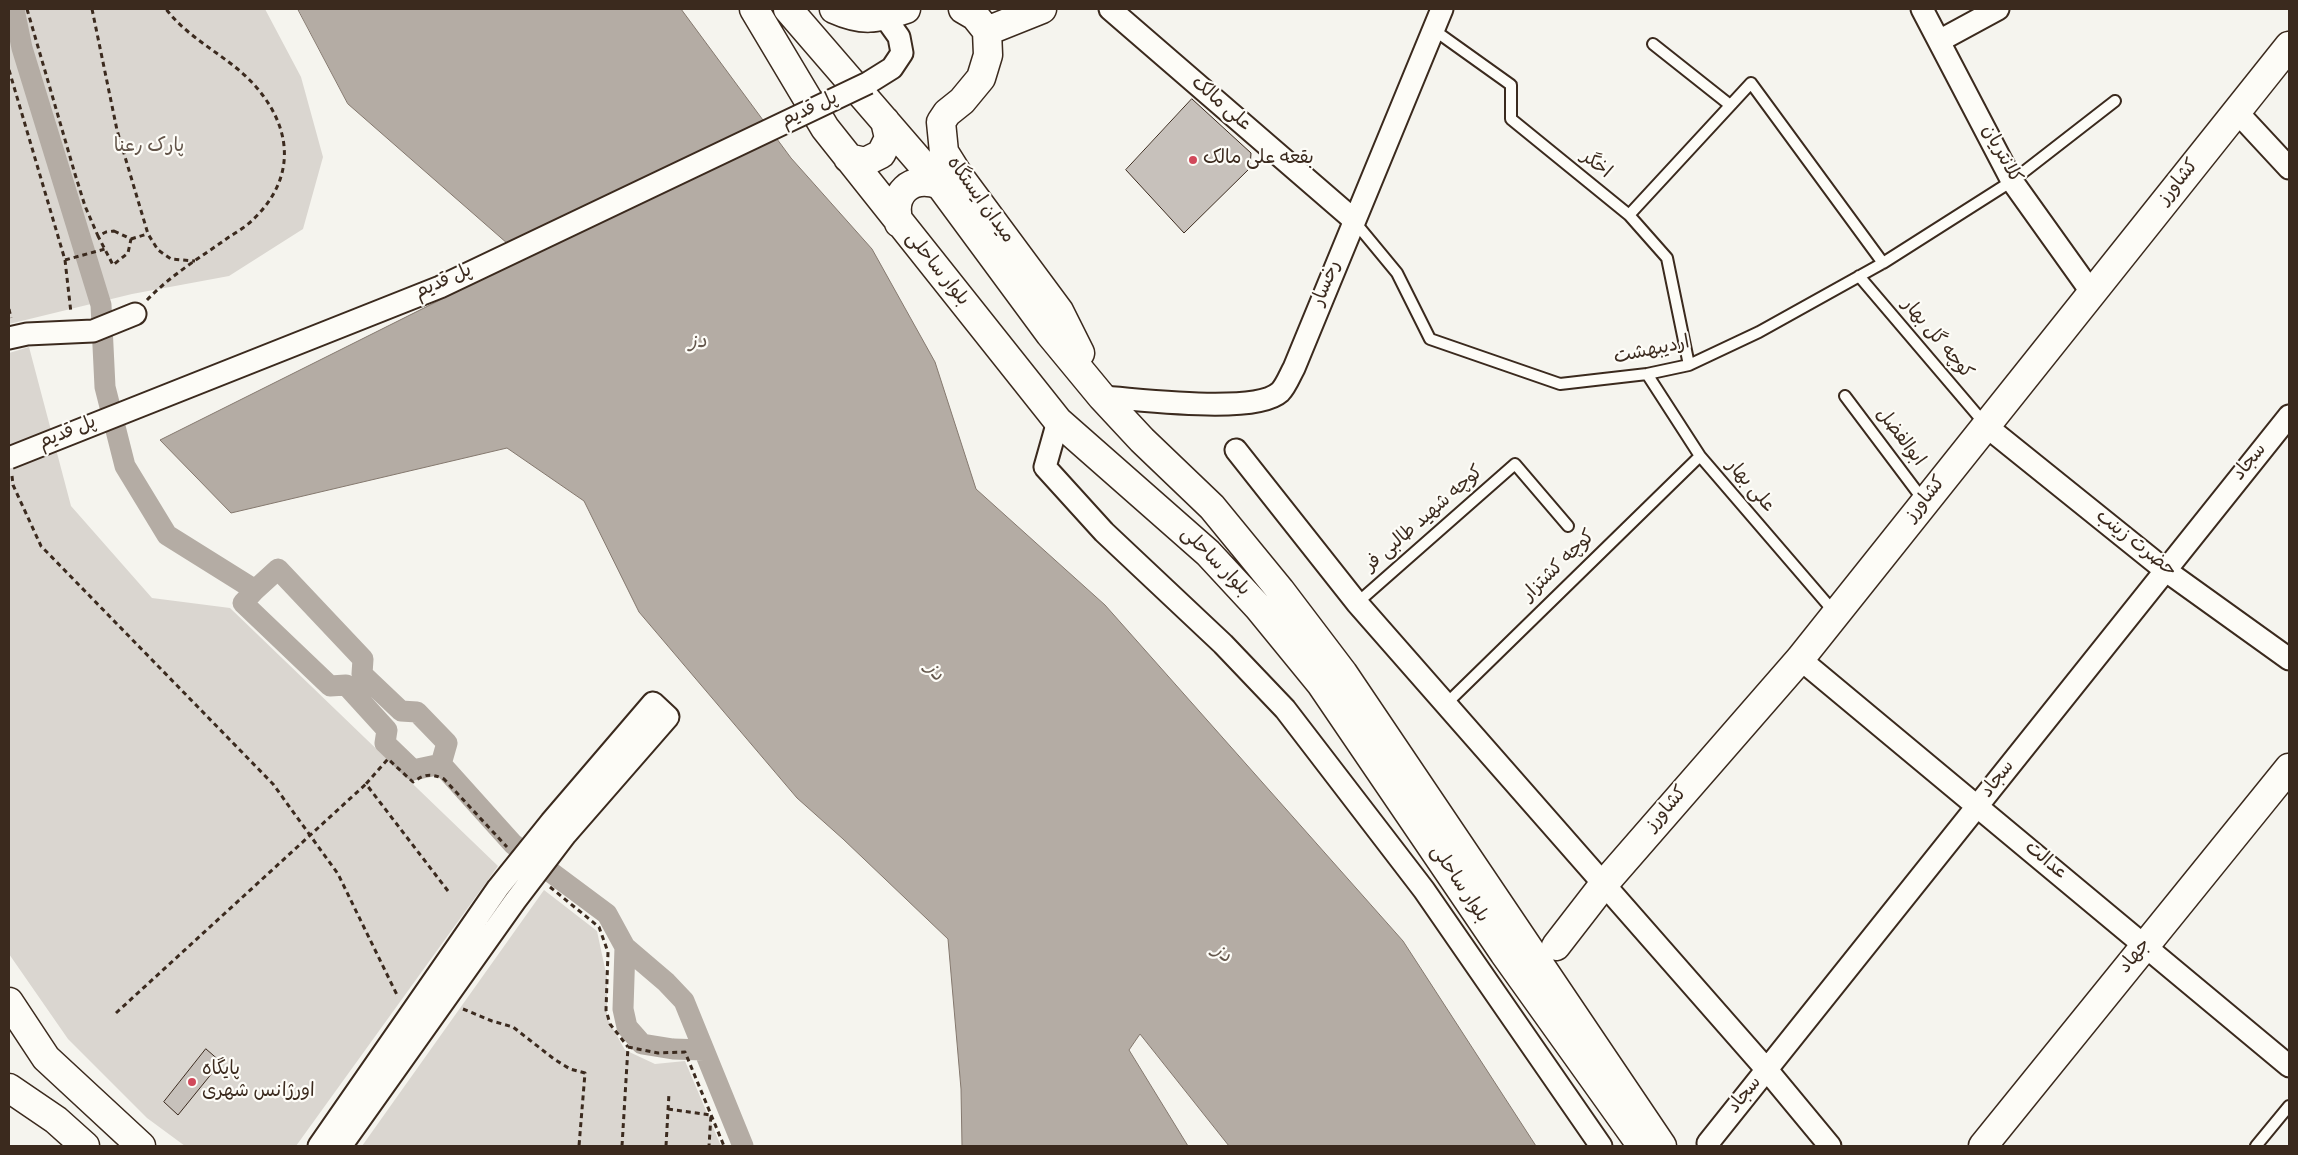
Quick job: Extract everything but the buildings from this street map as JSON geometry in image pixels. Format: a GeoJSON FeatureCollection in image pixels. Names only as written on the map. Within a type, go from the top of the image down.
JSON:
{"type":"FeatureCollection","features":[{"type":"Feature","properties":{"kind":"main road","name":"بلوار ساحلی"},"geometry":{"type":"LineString","coordinates":[[754,9],[824,128],[1058,421],[1208,553],[1258,607],[1321,684],[1504,953],[1642,1146]]}},
{"type":"Feature","properties":{"kind":"main road","name":"بلوار ساحلی"},"geometry":{"type":"LineString","coordinates":[[788,9],[940,185],[1050,334],[1102,396],[1142,440],[1212,507],[1280,590],[1343,673],[1662,1146]]}},
{"type":"Feature","properties":{"kind":"main road"},"geometry":{"type":"LineString","coordinates":[[834,9],[852,17],[895,13]]}},
{"type":"Feature","properties":{"kind":"main road"},"geometry":{"type":"LineString","coordinates":[[963,9],[975,16],[987,31],[1042,9]]}},
{"type":"Feature","properties":{"kind":"main road","name":"میدان ایستگاه"},"geometry":{"type":"LineString","coordinates":[[987,31],[988,55],[981,78],[962,101],[946,113],[942,122],[944,152],[959,176],[1059,311],[1102,396]]}},
{"type":"Feature","properties":{"kind":"main road","name":"کشاورز"},"geometry":{"type":"LineString","coordinates":[[1556,946],[1604,884],[1836,614],[2289,46]]}},
{"type":"Feature","properties":{"kind":"main road"},"geometry":{"type":"LineString","coordinates":[[848,158],[865,162],[881,154],[889,138],[885,121]]}},
{"type":"Feature","properties":{"kind":"main road"},"geometry":{"type":"LineString","coordinates":[[900,223],[896,213],[901,193],[909,186],[919,182],[930,182],[940,185]]}},
{"type":"Feature","properties":{"kind":"main road"},"geometry":{"type":"LineString","coordinates":[[1187,535],[1202,533],[1208,528],[1214,514],[1212,507]]}},
{"type":"Feature","properties":{"kind":"main road","name":"جهاد"},"geometry":{"type":"LineString","coordinates":[[1982,1146],[2289,768]]}},
{"type":"Feature","properties":{"kind":"main road"},"geometry":{"type":"LineString","coordinates":[[9,1002],[46,1058],[141,1146]]}},
{"type":"Feature","properties":{"kind":"main road"},"geometry":{"type":"LineString","coordinates":[[12,1092],[56,1120],[85,1146]]}},
{"type":"Feature","properties":{"kind":"street","name":"علی مالک"},"geometry":{"type":"LineString","coordinates":[[1110,9],[1354,220]]}},
{"type":"Feature","properties":{"kind":"street","name":"رخسار"},"geometry":{"type":"LineString","coordinates":[[1102,396],[1222,404],[1260,401],[1280,392],[1294,368],[1442,9]]}},
{"type":"Feature","properties":{"kind":"street","name":"کلانتریان"},"geometry":{"type":"LineString","coordinates":[[1922,9],[2012,181],[2092,293]]}},
{"type":"Feature","properties":{"kind":"street"},"geometry":{"type":"LineString","coordinates":[[1939,41],[1998,9]]}},
{"type":"Feature","properties":{"kind":"street","name":"پل قدیم"},"geometry":{"type":"LineString","coordinates":[[10,463],[440,287],[868,83],[892,68],[902,54],[895,13]]}},
{"type":"Feature","properties":{"kind":"street"},"geometry":{"type":"LineString","coordinates":[[2237,112],[2289,168]]}},
{"type":"Feature","properties":{"kind":"street"},"geometry":{"type":"LineString","coordinates":[[9,338],[27,334],[93,331],[135,314]]}},
{"type":"Feature","properties":{"kind":"street","name":"سجاد"},"geometry":{"type":"LineString","coordinates":[[1708,1143],[2289,416]]}},
{"type":"Feature","properties":{"kind":"street"},"geometry":{"type":"LineString","coordinates":[[1058,421],[1045,467],[1104,532],[1223,644],[1285,709],[1424,890],[1601,1146]]}},
{"type":"Feature","properties":{"kind":"street","name":"حضرت زینب"},"geometry":{"type":"LineString","coordinates":[[1986,426],[2165,570],[2289,659]]}},
{"type":"Feature","properties":{"kind":"street"},"geometry":{"type":"LineString","coordinates":[[1236,450],[1357,603],[1767,1070],[1830,1146]]}},
{"type":"Feature","properties":{"kind":"street","name":"عدالت"},"geometry":{"type":"LineString","coordinates":[[1800,658],[2289,1066]]}},
{"type":"Feature","properties":{"kind":"street"},"geometry":{"type":"LineString","coordinates":[[319,1146],[498,888],[550,822],[604,775],[554,849],[341,1146]]}},
{"type":"Feature","properties":{"kind":"lane","name":"اخگر"},"geometry":{"type":"LineString","coordinates":[[1434,30],[1510,85],[1510,119],[1629,215],[1667,258],[1690,365]]}},
{"type":"Feature","properties":{"kind":"lane"},"geometry":{"type":"LineString","coordinates":[[1653,44],[1730,105]]}},
{"type":"Feature","properties":{"kind":"lane"},"geometry":{"type":"LineString","coordinates":[[1629,215],[1751,83],[1882,263]]}},
{"type":"Feature","properties":{"kind":"lane","name":"اردیبهشت"},"geometry":{"type":"LineString","coordinates":[[1354,220],[1397,272],[1430,339],[1560,384],[1646,374],[1690,365],[1759,332],[1860,276],[2012,181],[2115,101]]}},
{"type":"Feature","properties":{"kind":"lane","name":"کوچه گل بهار"},"geometry":{"type":"LineString","coordinates":[[1860,276],[1986,426]]}},
{"type":"Feature","properties":{"kind":"lane","name":"علی بهار"},"geometry":{"type":"LineString","coordinates":[[1646,374],[1700,456],[1836,614]]}},
{"type":"Feature","properties":{"kind":"lane","name":"ابوالفضل"},"geometry":{"type":"LineString","coordinates":[[1845,396],[1925,502]]}},
{"type":"Feature","properties":{"kind":"lane","name":"کوچه کشتزار"},"geometry":{"type":"LineString","coordinates":[[1446,704],[1700,456]]}},
{"type":"Feature","properties":{"kind":"lane","name":"کوچه شهید طالبی فر"},"geometry":{"type":"LineString","coordinates":[[1357,603],[1515,464],[1568,526]]}},
{"type":"Feature","properties":{"kind":"lane"},"geometry":{"type":"LineString","coordinates":[[2256,1146],[2289,1106]]}},
{"type":"Feature","properties":{"kind":"path"},"geometry":{"type":"LineString","coordinates":[[27,9],[74,174],[98,236],[113,265],[128,252],[131,239]]}},
{"type":"Feature","properties":{"kind":"path"},"geometry":{"type":"LineString","coordinates":[[92,9],[117,130],[148,234],[158,250],[171,260],[196,261]]}},
{"type":"Feature","properties":{"kind":"path"},"geometry":{"type":"LineString","coordinates":[[135,314],[162,285],[247,225],[266,206],[280,181],[286,164],[286,147],[280,126],[258,89],[241,72],[195,38],[166,9]]}},
{"type":"Feature","properties":{"kind":"path"},"geometry":{"type":"LineString","coordinates":[[9,70],[65,260],[68,275],[72,333]]}},
{"type":"Feature","properties":{"kind":"path"},"geometry":{"type":"LineString","coordinates":[[98,236],[114,231],[131,239],[148,234]]}},
{"type":"Feature","properties":{"kind":"path"},"geometry":{"type":"LineString","coordinates":[[65,260],[105,250]]}},
{"type":"Feature","properties":{"kind":"path"},"geometry":{"type":"LineString","coordinates":[[10,463],[13,485],[41,546],[273,784],[338,874],[408,1018]]}},
{"type":"Feature","properties":{"kind":"path"},"geometry":{"type":"LineString","coordinates":[[116,1013],[366,784]]}},
{"type":"Feature","properties":{"kind":"path"},"geometry":{"type":"LineString","coordinates":[[445,999],[492,1021],[513,1027],[554,1059],[570,1069],[585,1073],[579,1146]]}},
{"type":"Feature","properties":{"kind":"path"},"geometry":{"type":"LineString","coordinates":[[622,1146],[628,1047],[658,1053],[685,1052],[724,1146]]}},
{"type":"Feature","properties":{"kind":"path"},"geometry":{"type":"LineString","coordinates":[[666,1146],[669,1093]]}},
{"type":"Feature","properties":{"kind":"path"},"geometry":{"type":"LineString","coordinates":[[668,1109],[711,1115]]}},
{"type":"Feature","properties":{"kind":"path"},"geometry":{"type":"LineString","coordinates":[[709,1146],[711,1115]]}},
{"type":"Feature","properties":{"kind":"green space","name":"پارک رعنا"},"geometry":{"type":"Polygon","coordinates":[[[9,9],[265,9],[301,77],[323,157],[303,229],[229,276],[132,294],[9,324],[9,9]]]}},
{"type":"Feature","properties":{"kind":"green space"},"geometry":{"type":"Polygon","coordinates":[[[29,347],[71,506],[152,598],[230,608],[498,866],[296,1146],[185,1146],[147,1118],[68,1039],[9,954],[9,353],[29,347]]]}},
{"type":"Feature","properties":{"kind":"green space"},"geometry":{"type":"Polygon","coordinates":[[[544,890],[597,931],[607,978],[607,1018],[625,1050],[655,1064],[685,1061],[721,1146],[362,1146],[544,890]]]}},
{"type":"Feature","properties":{"kind":"water","name":"دز"},"geometry":{"type":"Polygon","coordinates":[[[298,9],[681,9],[791,158],[872,249],[935,362],[976,489],[1105,605],[1403,941],[1536,1146],[1229,1146],[1140,1034],[1129,1050],[1188,1146],[962,1146],[961,1089],[948,939],[797,798],[639,612],[584,501],[507,448],[231,513],[160,440],[524,258],[348,104],[298,9]]]}},
{"type":"Feature","properties":{"kind":"waterway"},"geometry":{"type":"LineString","coordinates":[[14,9],[22,48],[101,305],[105,387],[125,466],[167,535],[255,590],[278,569],[363,659],[362,674],[401,711],[417,712],[447,743],[441,764],[513,844],[607,914],[625,947],[666,982],[684,1001],[743,1146]]}},
{"type":"Feature","properties":{"kind":"waterway"},"geometry":{"type":"LineString","coordinates":[[255,590],[243,603],[330,686],[346,685],[387,730],[385,743],[413,770],[441,764]]}},
{"type":"Feature","properties":{"kind":"waterway"},"geometry":{"type":"LineString","coordinates":[[625,947],[623,1009],[627,1027],[642,1044],[673,1049],[704,1050]]}},
{"type":"Feature","properties":{"kind":"place","name":"بقعه علی مالک"},"geometry":{"type":"Point","coordinates":[1193,160]}},
{"type":"Feature","properties":{"kind":"place","name":"پایگاه اورژانس شهری"},"geometry":{"type":"Point","coordinates":[192,1082]}}]}
